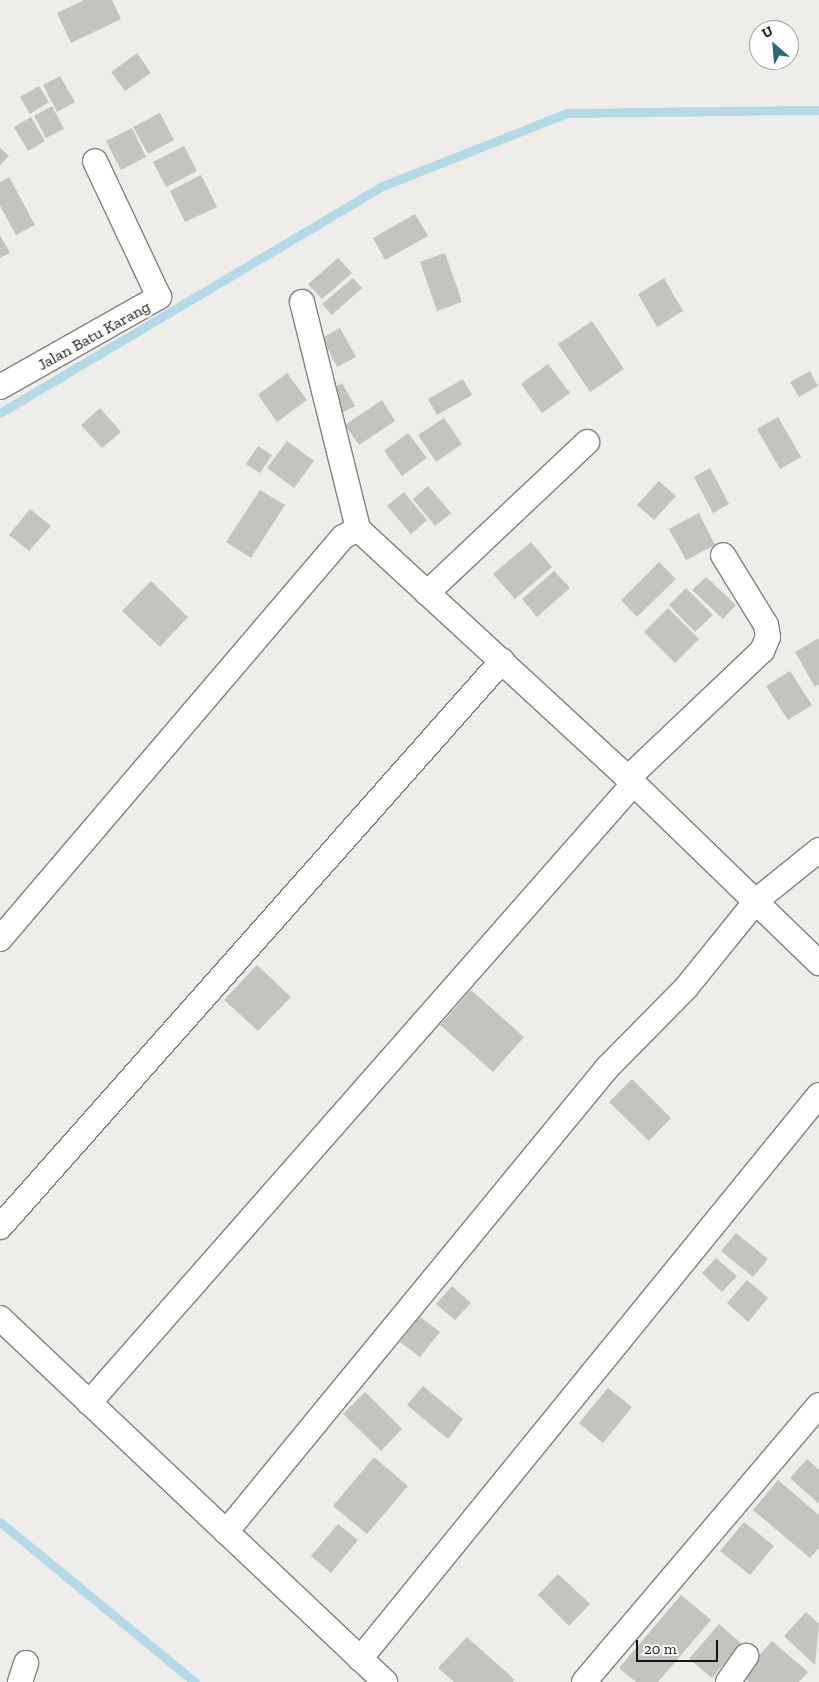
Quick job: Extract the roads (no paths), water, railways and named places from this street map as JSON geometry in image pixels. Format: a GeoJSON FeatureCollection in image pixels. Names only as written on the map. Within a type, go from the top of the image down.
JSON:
{"type":"FeatureCollection","features":[{"type":"Feature","properties":{"kind":"street","name":"Jalan Batu Karang"},"geometry":{"type":"LineString","coordinates":[[0,387],[160,297],[95,161]]}},
{"type":"Feature","properties":{"kind":"street"},"geometry":{"type":"LineString","coordinates":[[302,302],[358,529],[631,781],[757,900],[819,963]]}},
{"type":"Feature","properties":{"kind":"street"},"geometry":{"type":"LineString","coordinates":[[427,593],[586,442]]}},
{"type":"Feature","properties":{"kind":"street"},"geometry":{"type":"LineString","coordinates":[[0,939],[343,537],[358,529]]}},
{"type":"Feature","properties":{"kind":"street"},"geometry":{"type":"LineString","coordinates":[[89,1403],[631,781],[762,651],[768,637],[766,625],[723,555]]}},
{"type":"Feature","properties":{"kind":"street"},"geometry":{"type":"LineString","coordinates":[[0,1227],[502,661]]}},
{"type":"Feature","properties":{"kind":"street"},"geometry":{"type":"LineString","coordinates":[[226,1532],[607,1068],[685,989],[757,900],[819,850]]}},
{"type":"Feature","properties":{"kind":"street"},"geometry":{"type":"LineString","coordinates":[[360,1659],[819,1095]]}},
{"type":"Feature","properties":{"kind":"street"},"geometry":{"type":"LineString","coordinates":[[0,1318],[385,1682]]}},
{"type":"Feature","properties":{"kind":"street"},"geometry":{"type":"LineString","coordinates":[[584,1682],[819,1405]]}},
{"type":"Feature","properties":{"kind":"street"},"geometry":{"type":"LineString","coordinates":[[728,1682],[746,1656]]}},
{"type":"Feature","properties":{"kind":"waterway"},"geometry":{"type":"LineString","coordinates":[[0,413],[380,187],[567,113],[819,110]]}},
{"type":"Feature","properties":{"kind":"waterway"},"geometry":{"type":"LineString","coordinates":[[0,1522],[195,1682]]}}]}
